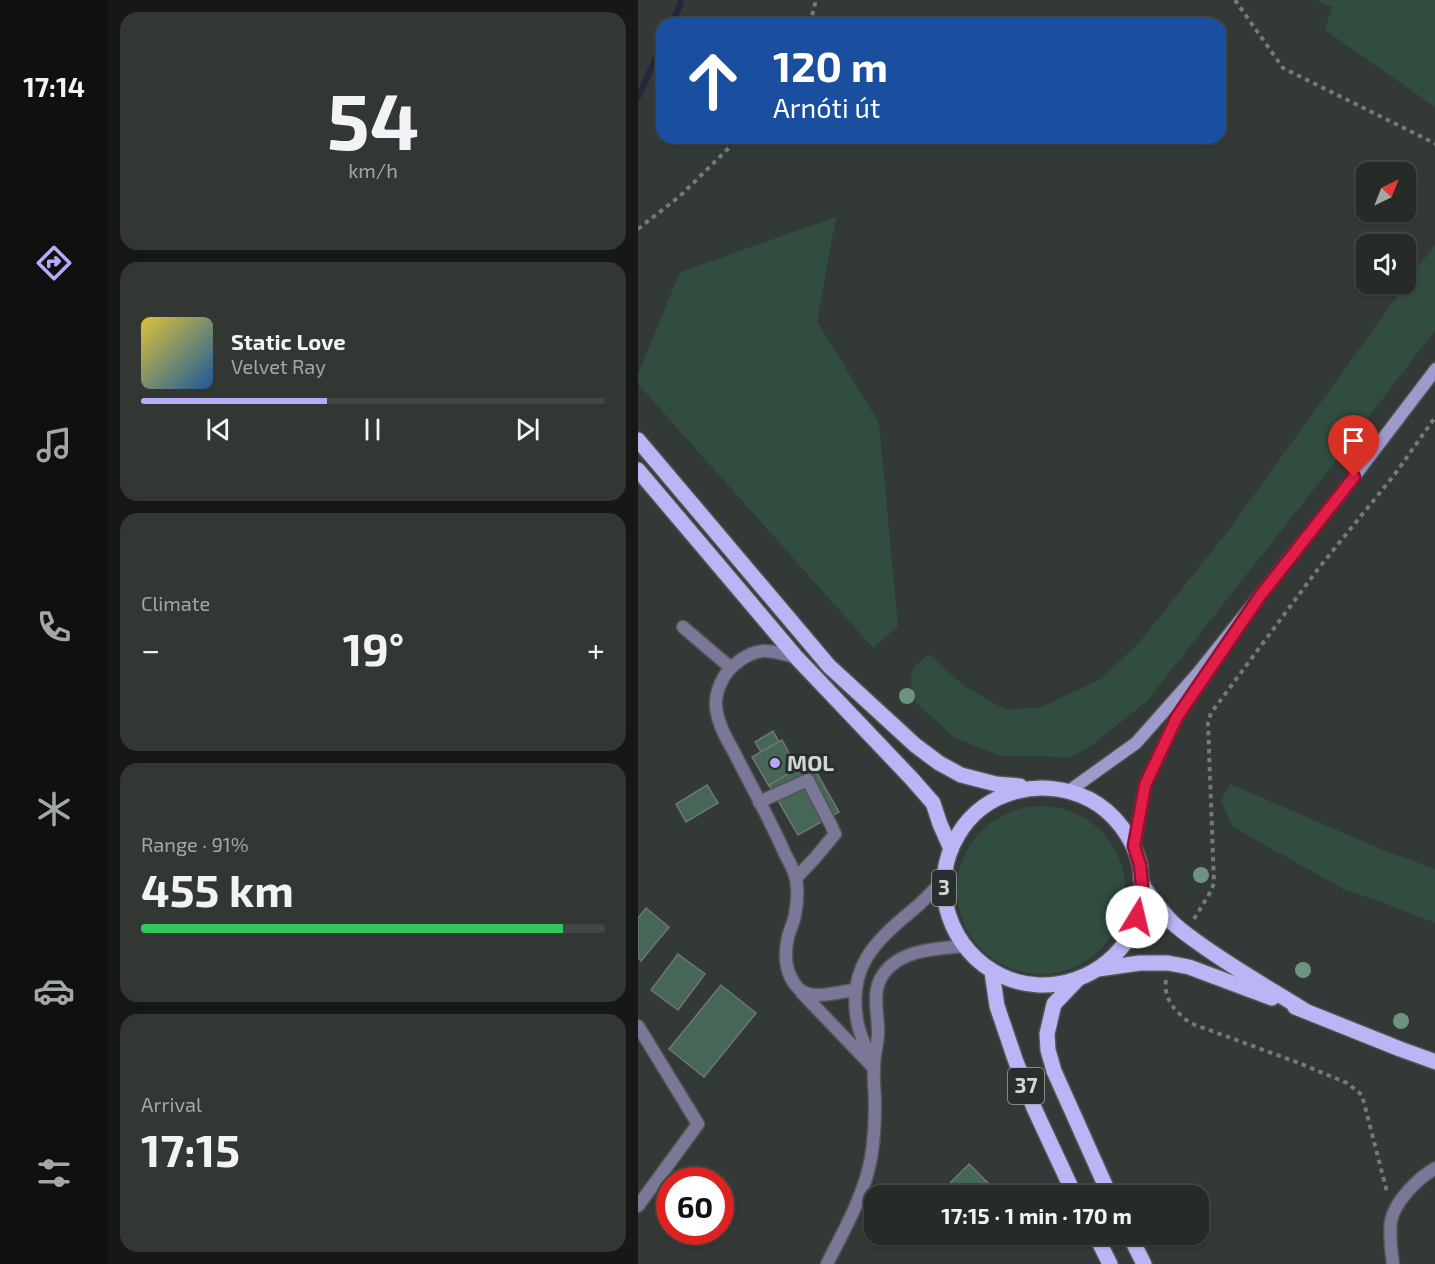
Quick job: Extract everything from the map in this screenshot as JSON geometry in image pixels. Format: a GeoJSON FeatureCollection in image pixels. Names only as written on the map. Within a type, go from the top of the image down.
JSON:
{"type":"FeatureCollection","features":[{"type":"Feature","properties":{"kind":"main road"},"geometry":{"type":"LineString","coordinates":[[1069,791],[1136,743],[1198,673],[1340,495],[1436,369]]}},
{"type":"Feature","properties":{"kind":"main road","name":"3"},"geometry":{"type":"LineString","coordinates":[[638,440],[829,666],[915,745],[939,764],[961,775],[996,784],[1054,788],[1090,799],[1108,812],[1122,828],[1134,846],[1140,865],[1142,885],[1141,901],[1131,932],[1111,959],[1098,969],[1077,980],[1056,985],[1034,985],[1012,981],[992,972],[964,946],[954,931],[944,898],[948,858],[958,835],[966,824],[990,802],[1005,794],[1038,787]]}},
{"type":"Feature","properties":{"kind":"main road","name":"3"},"geometry":{"type":"LineString","coordinates":[[638,470],[797,658],[932,802],[951,849]]}},
{"type":"Feature","properties":{"kind":"main road"},"geometry":{"type":"LineString","coordinates":[[1134,846],[1145,785],[1177,717],[1260,596]]}},
{"type":"Feature","properties":{"kind":"main road","name":"3"},"geometry":{"type":"LineString","coordinates":[[1142,885],[1170,921],[1208,950],[1304,1010]]}},
{"type":"Feature","properties":{"kind":"main road","name":"3"},"geometry":{"type":"LineString","coordinates":[[1098,969],[1140,963],[1168,963],[1188,967],[1436,1062]]}},
{"type":"Feature","properties":{"kind":"main road","name":"37"},"geometry":{"type":"LineString","coordinates":[[992,972],[997,1006],[1015,1059],[1034,1108],[1070,1185]]}},
{"type":"Feature","properties":{"kind":"main road","name":"37"},"geometry":{"type":"LineString","coordinates":[[1077,980],[1054,1004],[1047,1034],[1048,1050],[1054,1071],[1105,1185]]}},
{"type":"Feature","properties":{"kind":"main road"},"geometry":{"type":"LineString","coordinates":[[1100,1245],[1110,1264]]}},
{"type":"Feature","properties":{"kind":"main road"},"geometry":{"type":"LineString","coordinates":[[1134,1245],[1144,1264]]}},
{"type":"Feature","properties":{"kind":"street"},"geometry":{"type":"LineString","coordinates":[[683,627],[731,668]]}},
{"type":"Feature","properties":{"kind":"street"},"geometry":{"type":"LineString","coordinates":[[797,658],[765,650],[744,657],[731,668],[722,682],[717,694],[716,705],[719,720],[796,878],[795,915],[786,950],[788,972],[800,991],[874,1068]]}},
{"type":"Feature","properties":{"kind":"street"},"geometry":{"type":"LineString","coordinates":[[759,802],[808,780],[829,821],[834,834],[796,878]]}},
{"type":"Feature","properties":{"kind":"street"},"geometry":{"type":"LineString","coordinates":[[874,1068],[858,1026],[854,990],[860,972],[872,950],[884,935],[944,880]]}},
{"type":"Feature","properties":{"kind":"street"},"geometry":{"type":"LineString","coordinates":[[827,1264],[854,1210],[870,1160],[874,1137],[874,1068],[878,1034],[875,999],[878,985],[885,972],[906,955],[964,946]]}},
{"type":"Feature","properties":{"kind":"street"},"geometry":{"type":"LineString","coordinates":[[800,991],[814,995],[854,990]]}},
{"type":"Feature","properties":{"kind":"street"},"geometry":{"type":"LineString","coordinates":[[638,1026],[698,1124],[638,1206]]}},
{"type":"Feature","properties":{"kind":"street"},"geometry":{"type":"LineString","coordinates":[[1393,1264],[1391,1222],[1393,1214],[1416,1182],[1436,1168]]}},
{"type":"Feature","properties":{"kind":"path"},"geometry":{"type":"LineString","coordinates":[[812,18],[816,0]]}},
{"type":"Feature","properties":{"kind":"path"},"geometry":{"type":"LineString","coordinates":[[1235,0],[1283,68],[1436,144]]}},
{"type":"Feature","properties":{"kind":"path"},"geometry":{"type":"LineString","coordinates":[[638,229],[680,196],[733,144]]}},
{"type":"Feature","properties":{"kind":"path"},"geometry":{"type":"LineString","coordinates":[[1186,933],[1214,883],[1208,723],[1211,713],[1318,569],[1395,474],[1436,416]]}},
{"type":"Feature","properties":{"kind":"path"},"geometry":{"type":"LineString","coordinates":[[1168,963],[1165,988],[1170,1003],[1178,1014],[1190,1023],[1347,1083],[1362,1095],[1393,1214]]}},
{"type":"Feature","properties":{"kind":"green space"},"geometry":{"type":"Polygon","coordinates":[[[1317,0],[1435,0],[1435,107],[1325,30],[1332,7],[1317,0]]]}},
{"type":"Feature","properties":{"kind":"green space"},"geometry":{"type":"Polygon","coordinates":[[[836,217],[817,321],[879,423],[898,626],[873,648],[638,384],[638,374],[680,272],[836,217]]]}},
{"type":"Feature","properties":{"kind":"green space"},"geometry":{"type":"Polygon","coordinates":[[[1435,244],[1435,330],[1314,489],[1147,701],[1091,746],[1071,757],[1000,756],[955,738],[916,703],[910,681],[914,667],[929,654],[963,685],[1006,710],[1042,707],[1100,679],[1138,644],[1228,531],[1399,294],[1416,294],[1416,270],[1435,244]]]}},
{"type":"Feature","properties":{"kind":"green space"},"geometry":{"type":"Polygon","coordinates":[[[1230,784],[1383,850],[1435,869],[1435,923],[1343,889],[1233,827],[1221,801],[1230,784]]]}},
{"type":"Feature","properties":{"kind":"green space"},"geometry":{"type":"Polygon","coordinates":[[[1041,806],[1057,807],[1073,812],[1101,830],[1119,858],[1124,874],[1124,906],[1119,922],[1101,950],[1073,968],[1057,973],[1041,974],[1025,973],[1009,968],[981,950],[963,922],[958,906],[957,890],[958,874],[963,858],[981,830],[1009,812],[1025,807],[1041,806]]]}},
{"type":"Feature","properties":{"kind":"building"},"geometry":{"type":"Polygon","coordinates":[[[773,731],[779,742],[761,752],[755,742],[773,731]]]}},
{"type":"Feature","properties":{"kind":"building","name":"MOL"},"geometry":{"type":"Polygon","coordinates":[[[782,740],[798,769],[769,786],[752,757],[782,740]]]}},
{"type":"Feature","properties":{"kind":"building"},"geometry":{"type":"Polygon","coordinates":[[[810,761],[839,812],[798,835],[769,785],[810,761]]]}},
{"type":"Feature","properties":{"kind":"building"},"geometry":{"type":"Polygon","coordinates":[[[707,785],[718,803],[686,822],[676,804],[707,785]]]}},
{"type":"Feature","properties":{"kind":"building"},"geometry":{"type":"Polygon","coordinates":[[[646,908],[669,927],[641,961],[638,958],[638,918],[646,908]]]}},
{"type":"Feature","properties":{"kind":"building"},"geometry":{"type":"Polygon","coordinates":[[[678,954],[705,974],[678,1010],[651,990],[678,954]]]}},
{"type":"Feature","properties":{"kind":"building"},"geometry":{"type":"Polygon","coordinates":[[[721,985],[756,1013],[704,1077],[669,1049],[721,985]]]}},
{"type":"Feature","properties":{"kind":"building"},"geometry":{"type":"Polygon","coordinates":[[[969,1164],[990,1185],[952,1185],[950,1183],[969,1164]]]}},
{"type":"Feature","properties":{"kind":"waterway"},"geometry":{"type":"LineString","coordinates":[[675,18],[681,0]]}},
{"type":"Feature","properties":{"kind":"waterway"},"geometry":{"type":"LineString","coordinates":[[638,97],[656,58]]}},
{"type":"Feature","properties":{"kind":"place","name":"MOL"},"geometry":{"type":"Point","coordinates":[775,763]}},
{"type":"Feature","properties":{"kind":"route"},"geometry":{"type":"LineString","coordinates":[[1137,917],[1142,885],[1140,865],[1134,846],[1145,785],[1177,717],[1260,596],[1354,477]]}}]}
